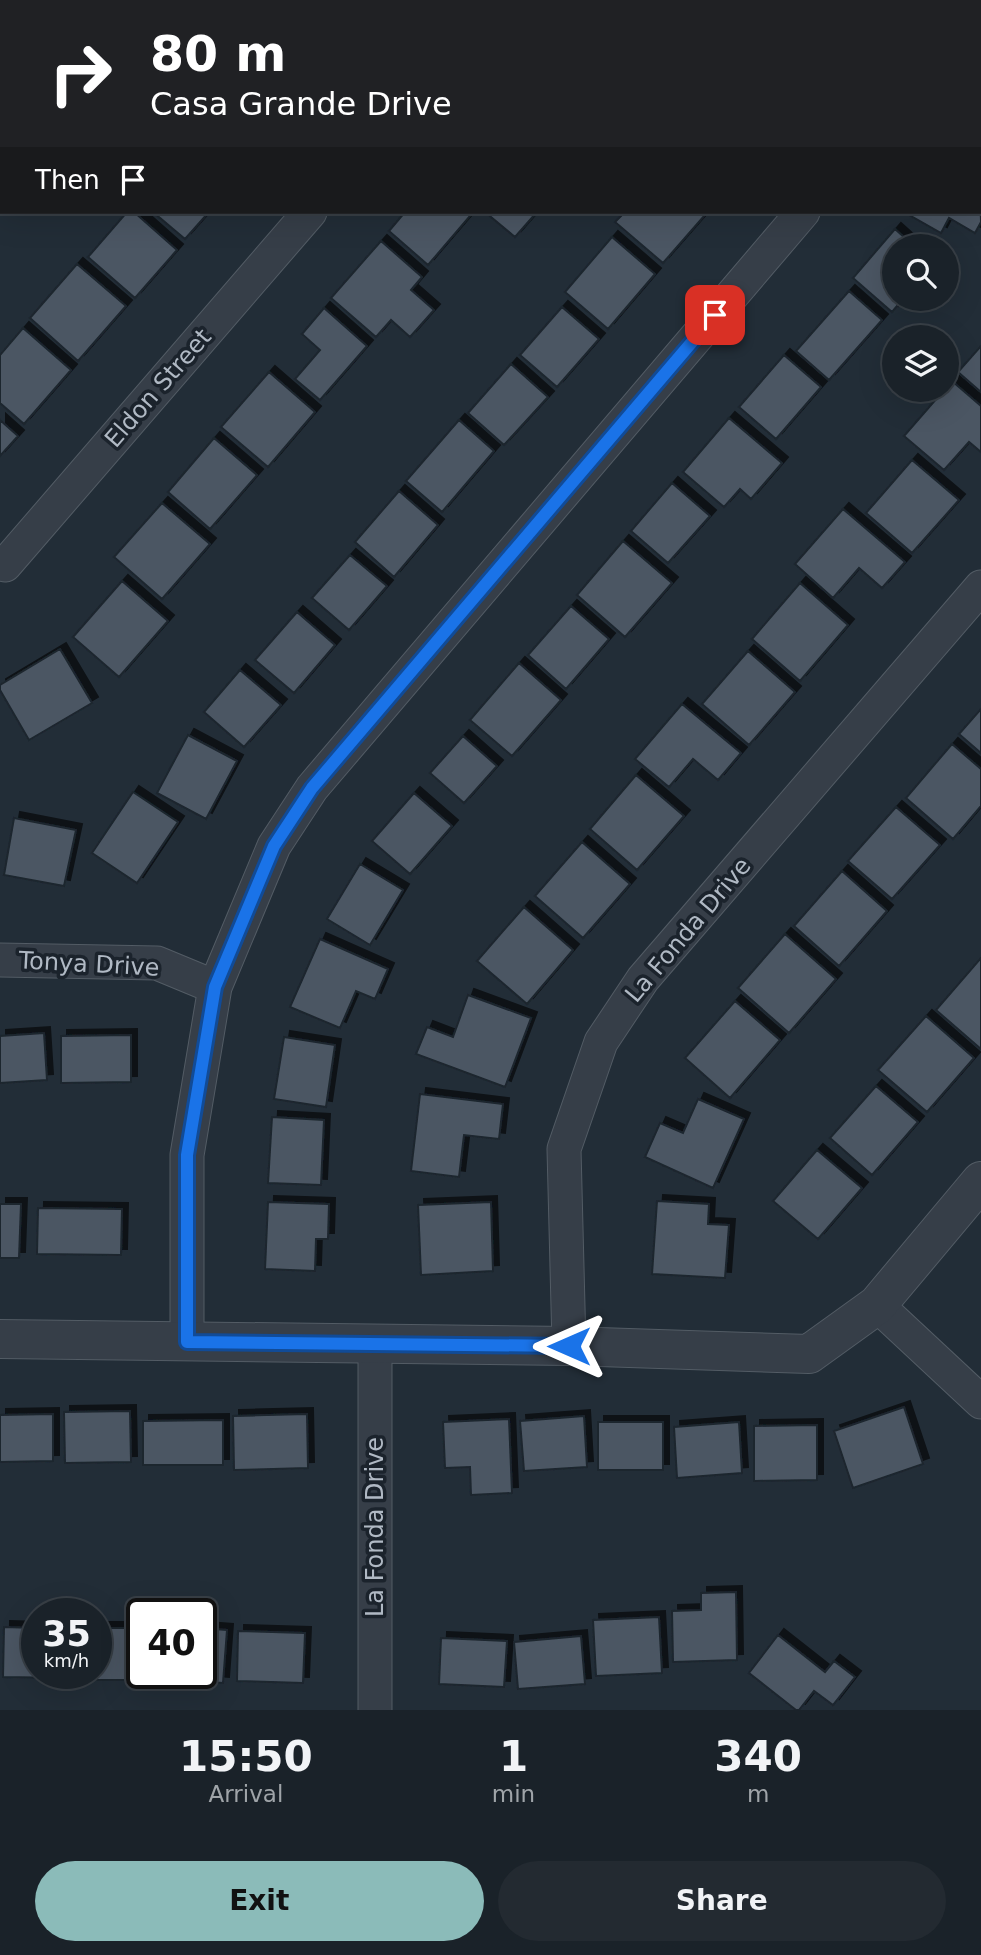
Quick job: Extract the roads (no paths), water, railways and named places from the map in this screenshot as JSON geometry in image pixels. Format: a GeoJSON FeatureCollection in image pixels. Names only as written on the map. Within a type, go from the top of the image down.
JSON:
{"type":"FeatureCollection","features":[{"type":"Feature","properties":{"kind":"street","name":"Eldon Street"},"geometry":{"type":"LineString","coordinates":[[5,565],[308,214]]}},
{"type":"Feature","properties":{"kind":"street"},"geometry":{"type":"LineString","coordinates":[[187,1342],[187,1155],[215,987],[274,846],[312,788],[801,214]]}},
{"type":"Feature","properties":{"kind":"street","name":"La Fonda Drive"},"geometry":{"type":"LineString","coordinates":[[569,1346],[564,1149],[601,1042],[643,979],[981,587]]}},
{"type":"Feature","properties":{"kind":"street","name":"Tonya Drive"},"geometry":{"type":"LineString","coordinates":[[0,960],[157,963],[215,987]]}},
{"type":"Feature","properties":{"kind":"street"},"geometry":{"type":"LineString","coordinates":[[0,1339],[569,1346],[809,1354],[877,1305],[981,1181]]}},
{"type":"Feature","properties":{"kind":"street"},"geometry":{"type":"LineString","coordinates":[[877,1305],[981,1402]]}},
{"type":"Feature","properties":{"kind":"street","name":"La Fonda Drive"},"geometry":{"type":"LineString","coordinates":[[374,1344],[375,1710]]}}]}
